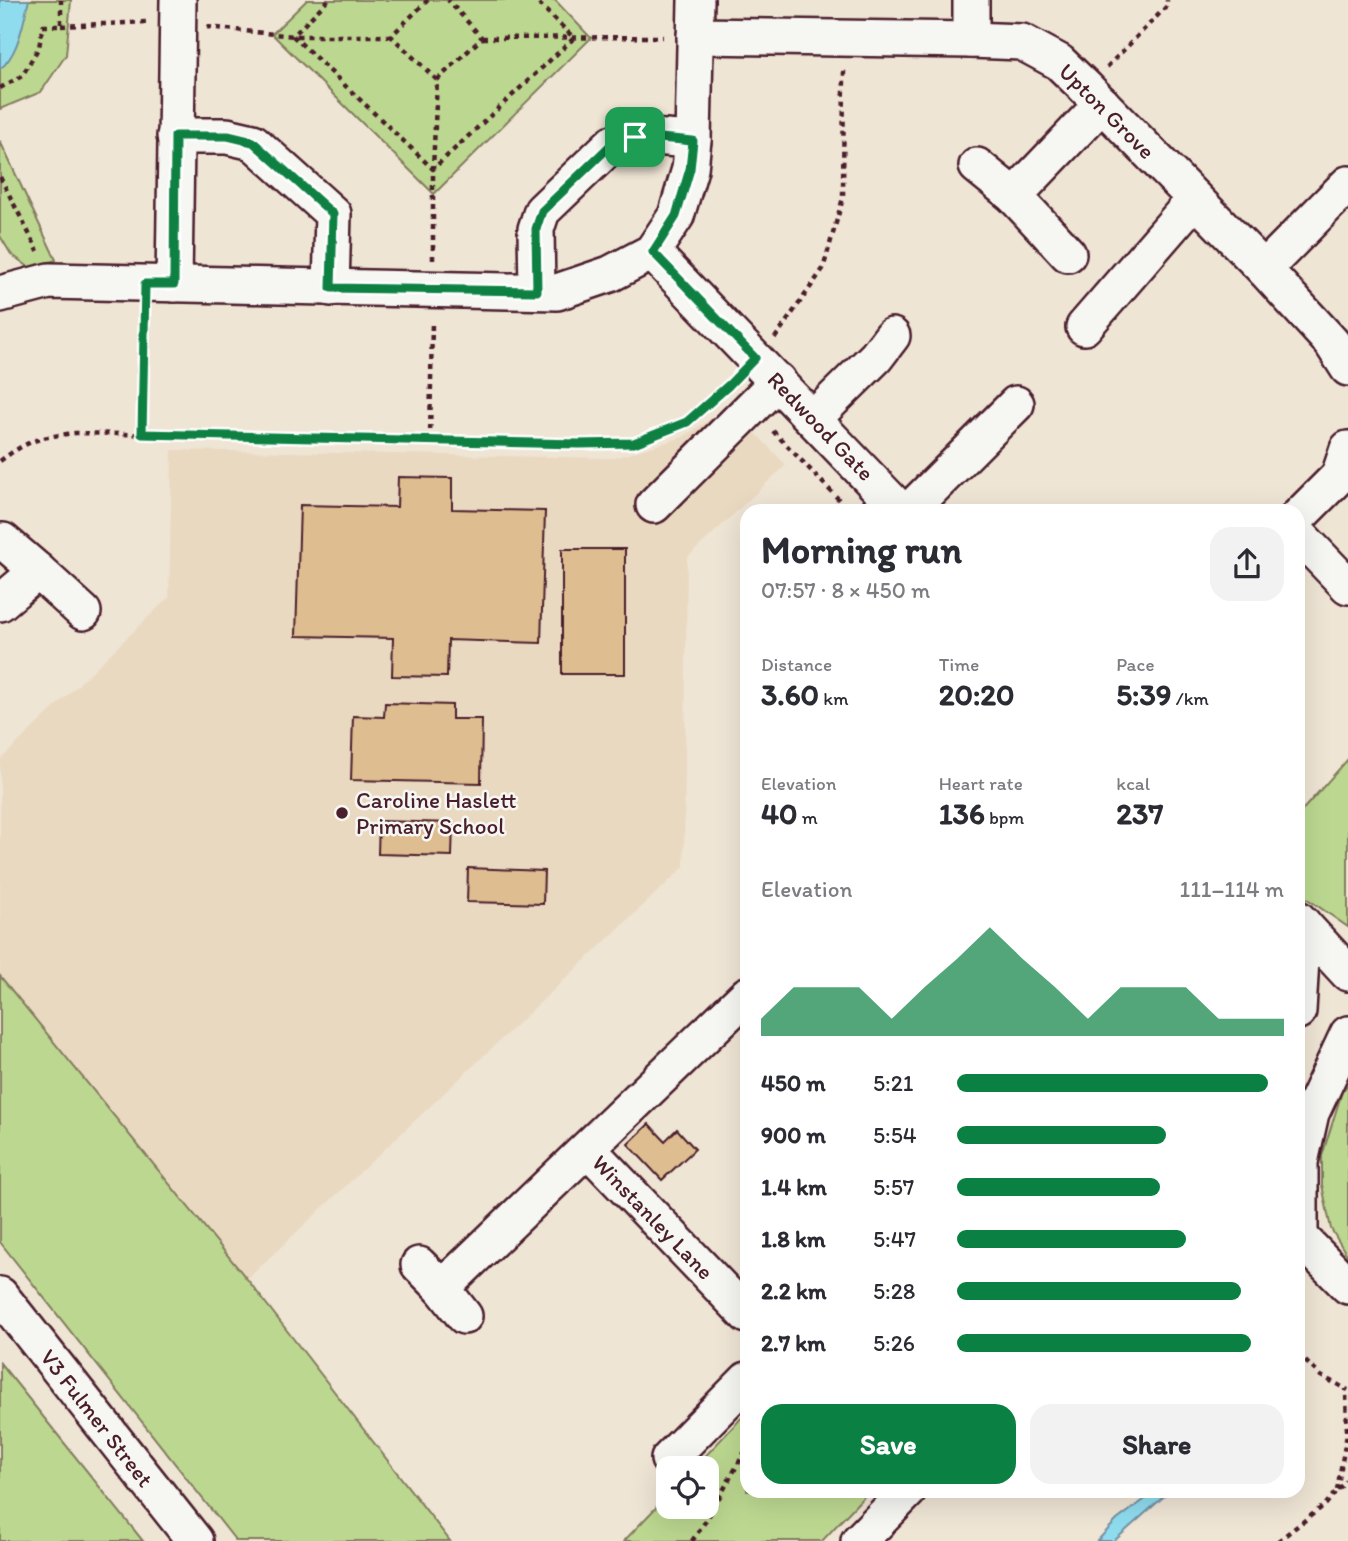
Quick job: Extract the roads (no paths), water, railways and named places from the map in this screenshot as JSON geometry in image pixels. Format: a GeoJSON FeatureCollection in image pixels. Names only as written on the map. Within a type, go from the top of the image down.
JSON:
{"type":"FeatureCollection","features":[{"type":"Feature","properties":{"kind":"street"},"geometry":{"type":"LineString","coordinates":[[0,294],[49,281],[557,292],[610,274],[653,252],[676,216],[690,169],[693,141],[695,0]]}},
{"type":"Feature","properties":{"kind":"street"},"geometry":{"type":"LineString","coordinates":[[971,0],[971,40]]}},
{"type":"Feature","properties":{"kind":"street"},"geometry":{"type":"LineString","coordinates":[[159,284],[175,136],[178,12]]}},
{"type":"Feature","properties":{"kind":"street","name":"Upton Grove"},"geometry":{"type":"LineString","coordinates":[[695,36],[1022,42],[1059,62],[1094,96],[1264,269],[1332,342],[1348,368]]}},
{"type":"Feature","properties":{"kind":"street"},"geometry":{"type":"LineString","coordinates":[[1014,196],[1094,96]]}},
{"type":"Feature","properties":{"kind":"street"},"geometry":{"type":"LineString","coordinates":[[175,136],[228,136],[253,142],[333,214],[331,288]]}},
{"type":"Feature","properties":{"kind":"street"},"geometry":{"type":"LineString","coordinates":[[537,291],[536,229],[542,211],[613,143],[635,137],[693,141]]}},
{"type":"Feature","properties":{"kind":"street"},"geometry":{"type":"LineString","coordinates":[[977,166],[1014,196],[1068,254]]}},
{"type":"Feature","properties":{"kind":"street"},"geometry":{"type":"LineString","coordinates":[[1264,269],[1348,184]]}},
{"type":"Feature","properties":{"kind":"street"},"geometry":{"type":"LineString","coordinates":[[1084,327],[1195,199]]}},
{"type":"Feature","properties":{"kind":"street","name":"Redwood Gate"},"geometry":{"type":"LineString","coordinates":[[653,252],[814,418],[891,504]]}},
{"type":"Feature","properties":{"kind":"street"},"geometry":{"type":"LineString","coordinates":[[814,418],[876,357],[892,336]]}},
{"type":"Feature","properties":{"kind":"street"},"geometry":{"type":"LineString","coordinates":[[654,505],[751,408],[766,370]]}},
{"type":"Feature","properties":{"kind":"street"},"geometry":{"type":"LineString","coordinates":[[900,504],[1016,404]]}},
{"type":"Feature","properties":{"kind":"street"},"geometry":{"type":"LineString","coordinates":[[1305,510],[1339,476],[1348,449]]}},
{"type":"Feature","properties":{"kind":"street"},"geometry":{"type":"LineString","coordinates":[[3,541],[83,612]]}},
{"type":"Feature","properties":{"kind":"street"},"geometry":{"type":"LineString","coordinates":[[1305,541],[1348,586]]}},
{"type":"Feature","properties":{"kind":"street"},"geometry":{"type":"LineString","coordinates":[[0,603],[38,571]]}},
{"type":"Feature","properties":{"kind":"street"},"geometry":{"type":"LineString","coordinates":[[1305,925],[1348,973]]}},
{"type":"Feature","properties":{"kind":"street","name":"Winstanley Lane"},"geometry":{"type":"LineString","coordinates":[[464,1315],[430,1276],[588,1149],[740,1002]]}},
{"type":"Feature","properties":{"kind":"street"},"geometry":{"type":"LineString","coordinates":[[1305,1077],[1348,1031]]}},
{"type":"Feature","properties":{"kind":"street"},"geometry":{"type":"LineString","coordinates":[[1305,1142],[1311,1113],[1348,1031]]}},
{"type":"Feature","properties":{"kind":"street","name":"Winstanley Lane"},"geometry":{"type":"LineString","coordinates":[[588,1149],[740,1308]]}},
{"type":"Feature","properties":{"kind":"street"},"geometry":{"type":"LineString","coordinates":[[1305,1241],[1348,1286]]}},
{"type":"Feature","properties":{"kind":"street","name":"V3 Fulmer Street"},"geometry":{"type":"LineString","coordinates":[[0,1295],[195,1541]]}},
{"type":"Feature","properties":{"kind":"street"},"geometry":{"type":"LineString","coordinates":[[671,1456],[740,1387]]}},
{"type":"Feature","properties":{"kind":"street"},"geometry":{"type":"LineString","coordinates":[[859,1541],[901,1498]]}},
{"type":"Feature","properties":{"kind":"water"},"geometry":{"type":"Polygon","coordinates":[[[0,0],[29,0],[16,46],[0,69],[0,0]]]}},
{"type":"Feature","properties":{"kind":"water"},"geometry":{"type":"Polygon","coordinates":[[[1147,1498],[1162,1498],[1114,1541],[1097,1541],[1117,1520],[1147,1498]]]}},
{"type":"Feature","properties":{"kind":"place","name":"Caroline Haslett Primary School"},"geometry":{"type":"Point","coordinates":[342,813]}}]}
